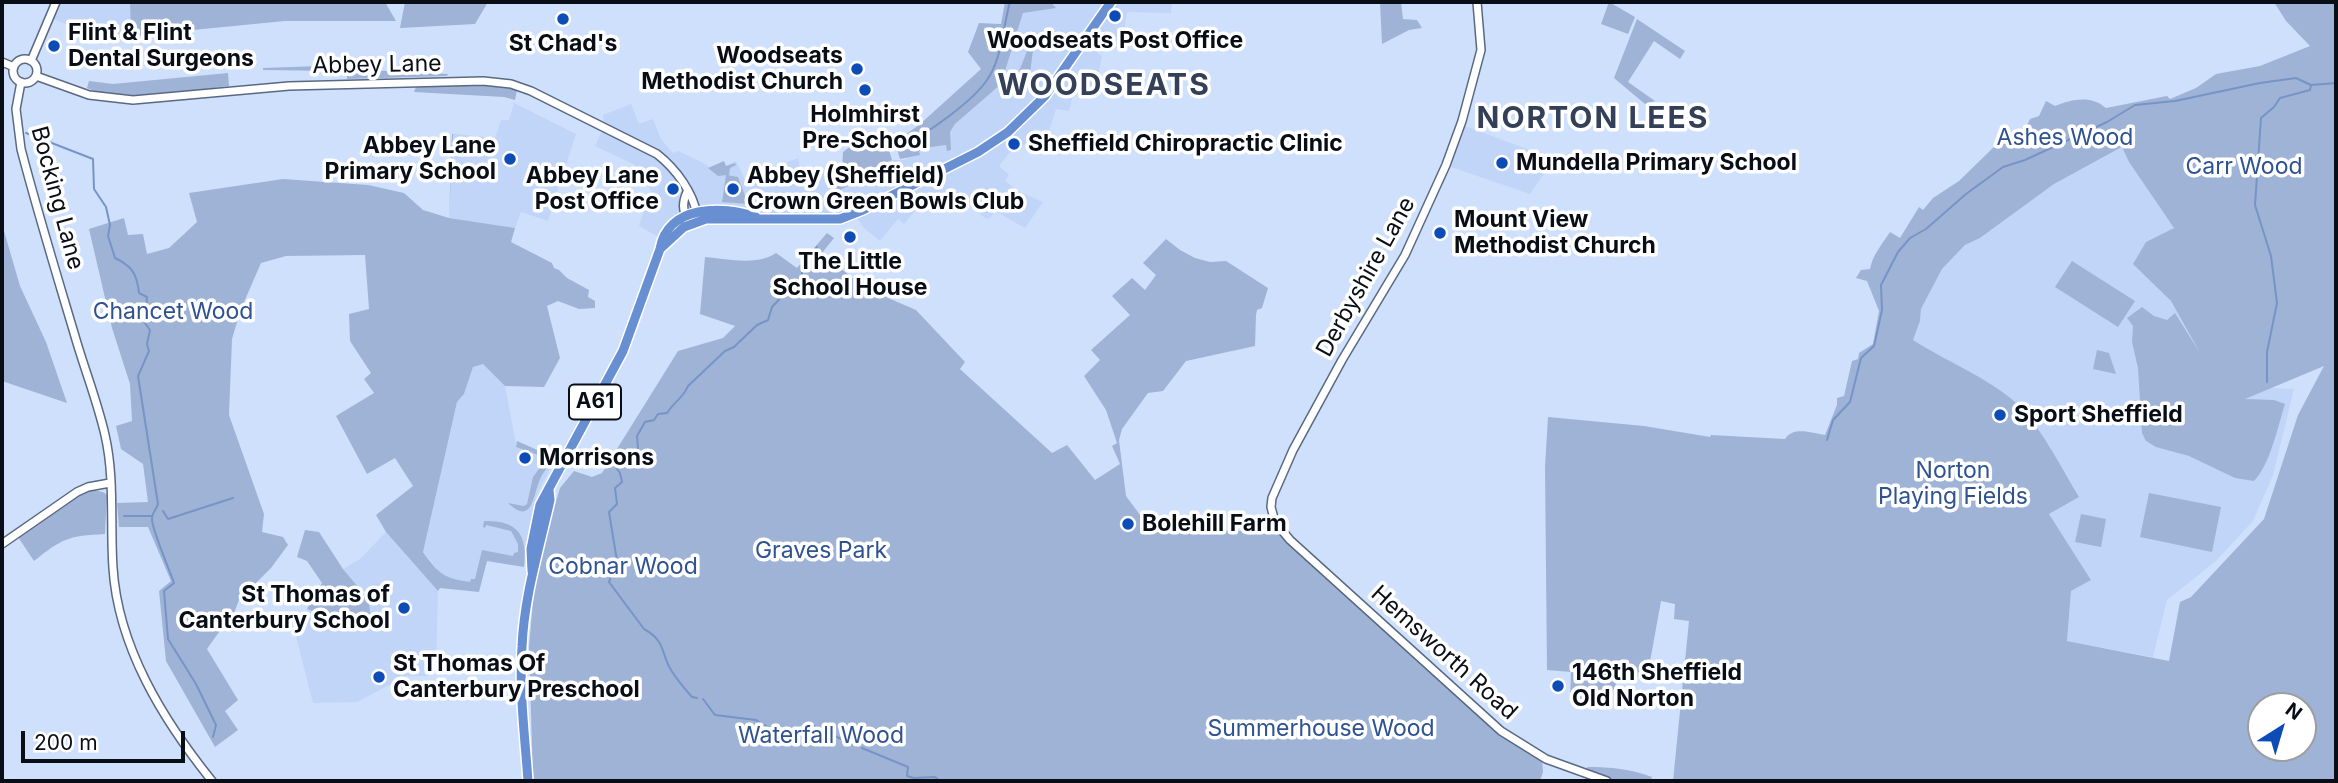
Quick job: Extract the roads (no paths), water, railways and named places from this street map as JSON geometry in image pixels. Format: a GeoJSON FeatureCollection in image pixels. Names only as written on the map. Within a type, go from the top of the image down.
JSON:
{"type":"FeatureCollection","features":[{"type":"Feature","properties":{"kind":"highway","name":"A61"},"geometry":{"type":"LineString","coordinates":[[660,249],[681,229],[695,221],[706,219],[840,219],[984,149],[1022,120],[1052,89],[1111,2]]}},
{"type":"Feature","properties":{"kind":"highway","name":"A61"},"geometry":{"type":"LineString","coordinates":[[528,781],[521,662],[524,615],[532,570],[534,524],[540,505],[622,351],[667,232],[686,215],[696,211],[747,214],[757,218]]}},
{"type":"Feature","properties":{"kind":"street"},"geometry":{"type":"LineString","coordinates":[[31,61],[56,2]]}},
{"type":"Feature","properties":{"kind":"street","name":"Derbyshire Lane"},"geometry":{"type":"LineString","coordinates":[[1275,522],[1271,508],[1272,498],[1288,461],[1358,331],[1405,255],[1446,165],[1462,121],[1481,50],[1478,2]]}},
{"type":"Feature","properties":{"kind":"street"},"geometry":{"type":"LineString","coordinates":[[22,60],[31,61],[36,67],[36,76],[30,82],[21,82],[15,76],[14,67],[22,60]]}},
{"type":"Feature","properties":{"kind":"street"},"geometry":{"type":"LineString","coordinates":[[2,62],[14,67]]}},
{"type":"Feature","properties":{"kind":"street","name":"Abbey Lane"},"geometry":{"type":"LineString","coordinates":[[36,76],[89,95],[133,100],[289,86],[484,82],[511,84],[539,95],[655,153],[677,173],[696,211]]}},
{"type":"Feature","properties":{"kind":"street","name":"Bocking Lane"},"geometry":{"type":"LineString","coordinates":[[21,82],[16,109],[21,149],[105,434],[115,591],[125,633],[137,663],[164,712],[186,748],[212,781]]}},
{"type":"Feature","properties":{"kind":"street"},"geometry":{"type":"LineString","coordinates":[[687,192],[684,200],[686,215],[695,221],[696,211]]}},
{"type":"Feature","properties":{"kind":"street"},"geometry":{"type":"LineString","coordinates":[[2,544],[77,492],[88,487],[110,484]]}},
{"type":"Feature","properties":{"kind":"street","name":"Hemsworth Road"},"geometry":{"type":"LineString","coordinates":[[1275,522],[1290,540],[1501,731],[1546,759],[1607,781]]}},
{"type":"Feature","properties":{"kind":"waterway"},"geometry":{"type":"LineString","coordinates":[[906,144],[950,116],[987,80],[999,52],[1010,2]]}},
{"type":"Feature","properties":{"kind":"waterway"},"geometry":{"type":"LineString","coordinates":[[1827,440],[1833,420],[1850,402],[1861,358],[1874,346],[1882,310],[1881,285],[1898,252],[1910,238],[1926,229],[1966,194],[2003,167],[2025,160],[2107,122],[2135,105],[2175,101],[2296,78],[2311,85],[2336,83]]}},
{"type":"Feature","properties":{"kind":"waterway"},"geometry":{"type":"LineString","coordinates":[[2267,382],[2267,352],[2277,303],[2271,256],[2255,205],[2261,118],[2280,98],[2310,90],[2311,85]]}},
{"type":"Feature","properties":{"kind":"waterway"},"geometry":{"type":"LineString","coordinates":[[26,133],[93,159],[94,189],[106,207],[110,225],[108,236],[115,258],[130,268],[137,281],[139,293],[147,297],[145,323],[150,330],[147,344],[149,351],[138,376],[158,504],[152,524],[174,583],[164,591],[168,639],[196,684],[216,725],[213,737]]}},
{"type":"Feature","properties":{"kind":"waterway"},"geometry":{"type":"LineString","coordinates":[[803,264],[817,247]]}},
{"type":"Feature","properties":{"kind":"waterway"},"geometry":{"type":"LineString","coordinates":[[697,698],[692,697],[678,681],[660,643],[644,629],[609,582],[617,561],[609,512],[617,504],[615,488],[622,482],[615,466],[638,448],[637,436],[645,422],[654,420],[658,414],[667,413],[688,386],[725,351],[734,347],[757,325],[768,320],[772,307],[786,292],[796,289],[802,279],[802,270]]}},
{"type":"Feature","properties":{"kind":"waterway"},"geometry":{"type":"LineString","coordinates":[[163,511],[168,519],[233,498]]}},
{"type":"Feature","properties":{"kind":"waterway"},"geometry":{"type":"LineString","coordinates":[[124,516],[151,516]]}},
{"type":"Feature","properties":{"kind":"waterway"},"geometry":{"type":"LineString","coordinates":[[703,699],[715,715],[756,720],[771,729],[796,730],[814,726],[856,746]]}},
{"type":"Feature","properties":{"kind":"waterway"},"geometry":{"type":"LineString","coordinates":[[862,748],[908,767],[907,776],[935,777],[940,781]]}},
{"type":"Feature","properties":{"kind":"place","name":"Woodseats Post Office"},"geometry":{"type":"Point","coordinates":[1115,16]}},
{"type":"Feature","properties":{"kind":"place","name":"St Chad's"},"geometry":{"type":"Point","coordinates":[563,19]}},
{"type":"Feature","properties":{"kind":"place","name":"Flint & Flint Dental Surgeons"},"geometry":{"type":"Point","coordinates":[54,46]}},
{"type":"Feature","properties":{"kind":"place","name":"Woodseats Methodist Church"},"geometry":{"type":"Point","coordinates":[857,69]}},
{"type":"Feature","properties":{"kind":"place","name":"Holmhirst Pre-School"},"geometry":{"type":"Point","coordinates":[865,90]}},
{"type":"Feature","properties":{"kind":"place","name":"Sheffield Chiropractic Clinic"},"geometry":{"type":"Point","coordinates":[1014,144]}},
{"type":"Feature","properties":{"kind":"place","name":"Abbey Lane Primary School"},"geometry":{"type":"Point","coordinates":[510,159]}},
{"type":"Feature","properties":{"kind":"place","name":"Mundella Primary School"},"geometry":{"type":"Point","coordinates":[1502,163]}},
{"type":"Feature","properties":{"kind":"place","name":"Abbey Lane Post Office"},"geometry":{"type":"Point","coordinates":[673,189]}},
{"type":"Feature","properties":{"kind":"place","name":"Abbey (Sheffield) Crown Green Bowls Club"},"geometry":{"type":"Point","coordinates":[733,189]}},
{"type":"Feature","properties":{"kind":"place","name":"Mount View Methodist Church"},"geometry":{"type":"Point","coordinates":[1440,233]}},
{"type":"Feature","properties":{"kind":"place","name":"The Little School House"},"geometry":{"type":"Point","coordinates":[850,237]}},
{"type":"Feature","properties":{"kind":"place","name":"Sport Sheffield"},"geometry":{"type":"Point","coordinates":[2000,415]}},
{"type":"Feature","properties":{"kind":"place","name":"Morrisons"},"geometry":{"type":"Point","coordinates":[525,458]}},
{"type":"Feature","properties":{"kind":"place","name":"Bolehill Farm"},"geometry":{"type":"Point","coordinates":[1128,524]}},
{"type":"Feature","properties":{"kind":"place","name":"St Thomas of Canterbury School"},"geometry":{"type":"Point","coordinates":[404,608]}},
{"type":"Feature","properties":{"kind":"place","name":"St Thomas Of Canterbury Preschool"},"geometry":{"type":"Point","coordinates":[379,677]}},
{"type":"Feature","properties":{"kind":"place","name":"146th Sheffield Old Norton"},"geometry":{"type":"Point","coordinates":[1558,686]}},
{"type":"Feature","properties":{"kind":"district","name":"WOODSEATS"},"geometry":{"type":"Point","coordinates":[1104,86]}},
{"type":"Feature","properties":{"kind":"district","name":"NORTON LEES"},"geometry":{"type":"Point","coordinates":[1593,119]}},
{"type":"Feature","properties":{"kind":"park label","name":"Ashes Wood"},"geometry":{"type":"Point","coordinates":[2065,138]}},
{"type":"Feature","properties":{"kind":"park label","name":"Carr Wood"},"geometry":{"type":"Point","coordinates":[2244,167]}},
{"type":"Feature","properties":{"kind":"park label","name":"Chancet Wood"},"geometry":{"type":"Point","coordinates":[173,312]}},
{"type":"Feature","properties":{"kind":"park label","name":"Norton Playing Fields"},"geometry":{"type":"Point","coordinates":[1953,484]}},
{"type":"Feature","properties":{"kind":"park label","name":"Graves Park"},"geometry":{"type":"Point","coordinates":[821,551]}},
{"type":"Feature","properties":{"kind":"park label","name":"Cobnar Wood"},"geometry":{"type":"Point","coordinates":[623,567]}},
{"type":"Feature","properties":{"kind":"park label","name":"Summerhouse Wood"},"geometry":{"type":"Point","coordinates":[1321,729]}},
{"type":"Feature","properties":{"kind":"park label","name":"Waterfall Wood"},"geometry":{"type":"Point","coordinates":[821,736]}}]}
